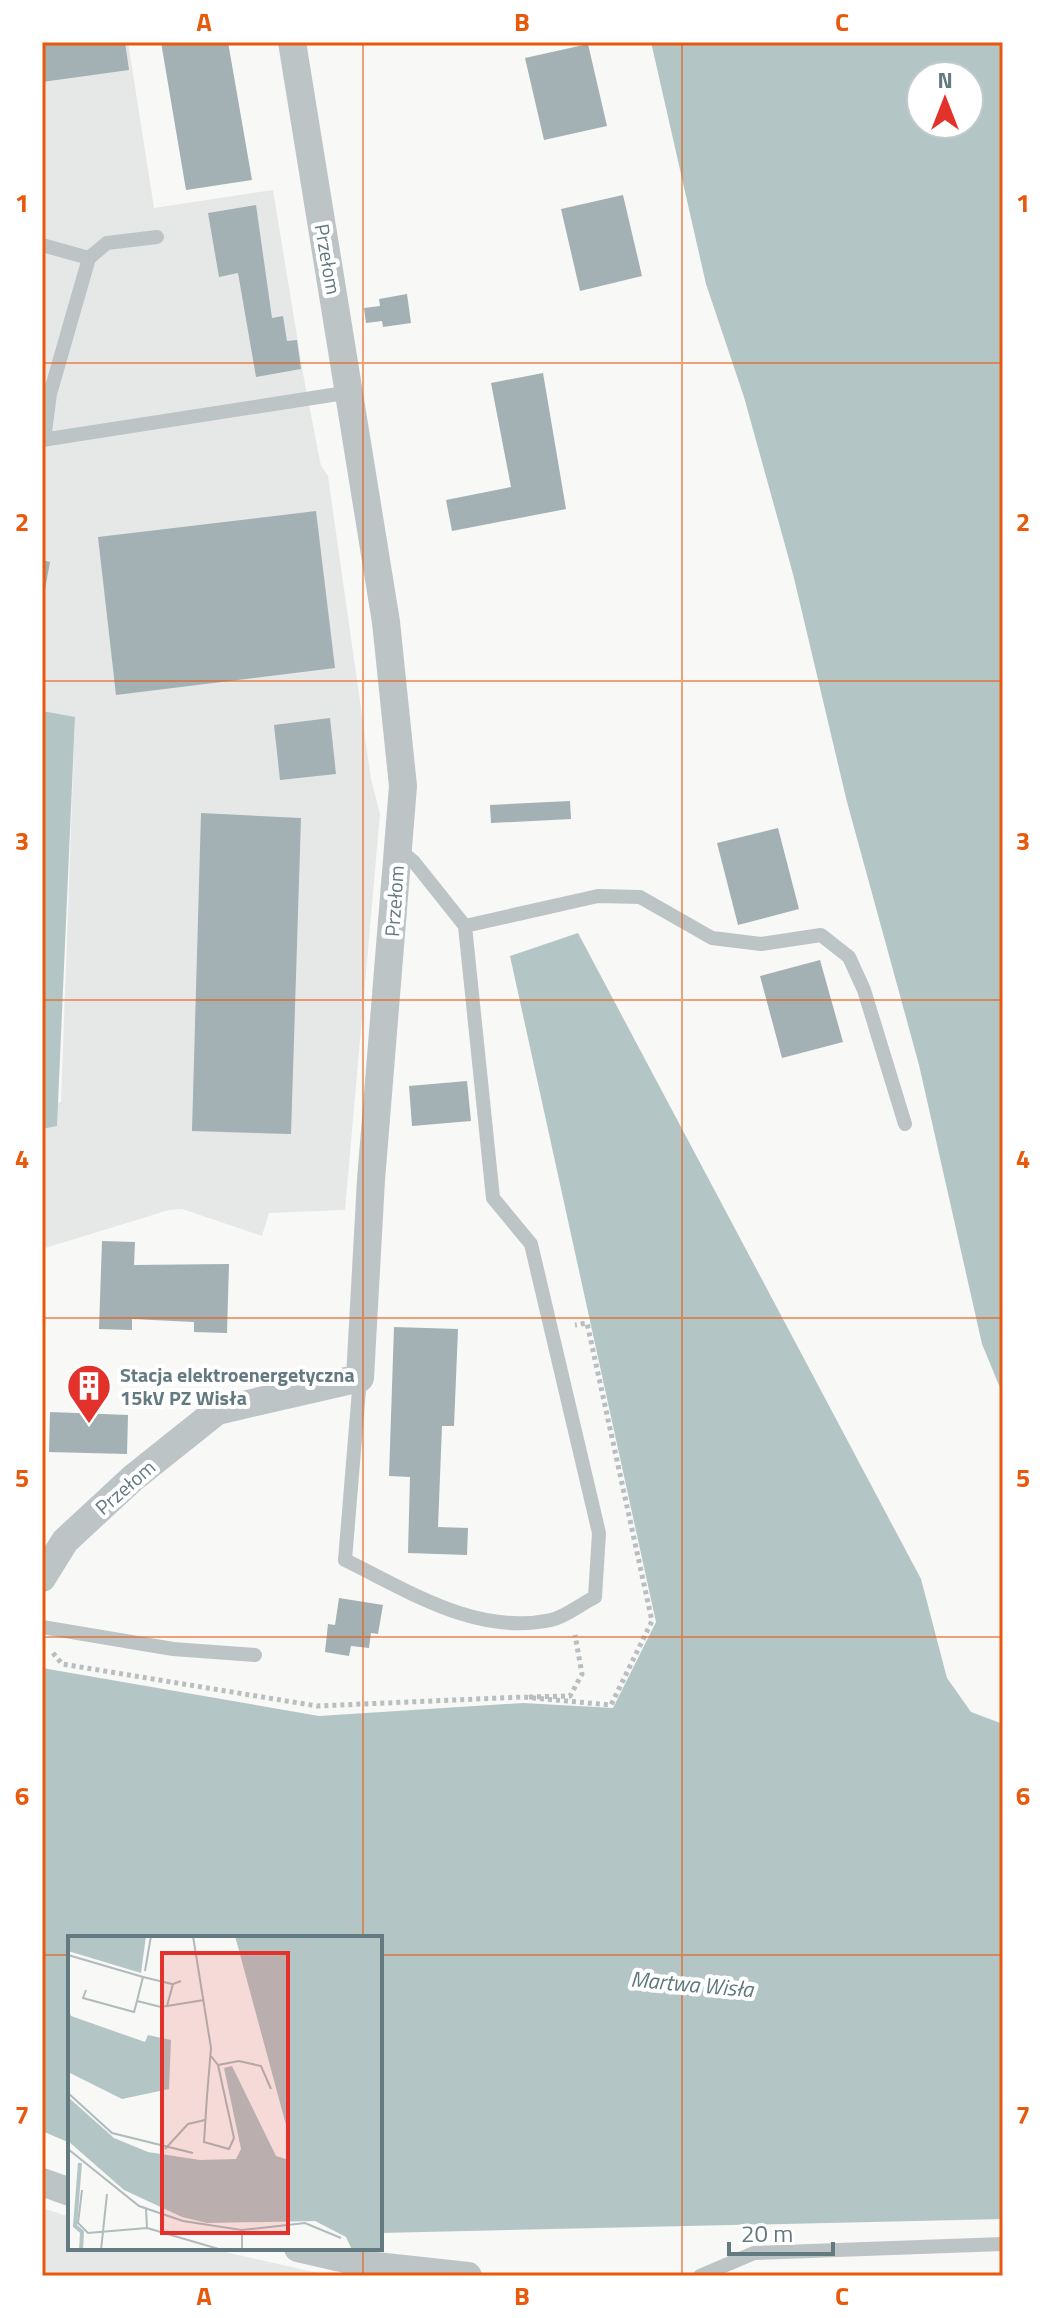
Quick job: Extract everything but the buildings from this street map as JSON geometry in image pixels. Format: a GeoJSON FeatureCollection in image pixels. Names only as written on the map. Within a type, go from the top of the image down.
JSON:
{"type":"FeatureCollection","features":[{"type":"Feature","properties":{"kind":"street","name":"Przełom"},"geometry":{"type":"LineString","coordinates":[[42,1578],[65,1541],[133,1478],[217,1411],[360,1378],[371,1180],[403,786],[396,708],[351,392],[292,42]]}},
{"type":"Feature","properties":{"kind":"street"},"geometry":{"type":"LineString","coordinates":[[42,2182],[68,2191]]}},
{"type":"Feature","properties":{"kind":"street"},"geometry":{"type":"LineString","coordinates":[[307,2250],[376,2266],[468,2276]]}},
{"type":"Feature","properties":{"kind":"lane"},"geometry":{"type":"LineString","coordinates":[[157,237],[107,243],[89,258],[50,394],[43,439],[351,392]]}},
{"type":"Feature","properties":{"kind":"lane"},"geometry":{"type":"LineString","coordinates":[[42,245],[89,258]]}},
{"type":"Feature","properties":{"kind":"lane"},"geometry":{"type":"LineString","coordinates":[[360,1378],[345,1560],[457,1614],[510,1625],[554,1620],[595,1597],[599,1533],[531,1244],[493,1198],[465,926],[414,862],[398,849]]}},
{"type":"Feature","properties":{"kind":"lane"},"geometry":{"type":"LineString","coordinates":[[465,926],[598,896],[640,897],[712,938],[761,944],[821,935],[849,957],[864,990],[905,1124]]}},
{"type":"Feature","properties":{"kind":"lane"},"geometry":{"type":"LineString","coordinates":[[42,1627],[173,1649],[255,1655]]}},
{"type":"Feature","properties":{"kind":"lane"},"geometry":{"type":"LineString","coordinates":[[700,2276],[754,2253],[1003,2244]]}},
{"type":"Feature","properties":{"kind":"path"},"geometry":{"type":"LineString","coordinates":[[62,1664],[317,1706],[570,1696],[582,1674],[570,1611]]}},
{"type":"Feature","properties":{"kind":"shaded area"},"geometry":{"type":"Polygon","coordinates":[[[42,42],[128,42],[154,208],[273,190],[304,379],[321,466],[328,476],[371,779],[380,814],[345,1210],[269,1213],[262,1236],[182,1209],[169,1210],[42,1249],[42,1108],[61,1102],[75,718],[42,711],[42,42]]]}},
{"type":"Feature","properties":{"kind":"shaded area"},"geometry":{"type":"Polygon","coordinates":[[[42,2208],[68,2216],[68,2250],[217,2250],[331,2276],[42,2276],[42,2208]]]}},
{"type":"Feature","properties":{"kind":"water"},"geometry":{"type":"Polygon","coordinates":[[[651,42],[1003,42],[1003,1395],[982,1344],[919,1065],[847,802],[793,574],[744,397],[706,284],[651,42]]]}},
{"type":"Feature","properties":{"kind":"water"},"geometry":{"type":"Polygon","coordinates":[[[42,711],[75,717],[57,1126],[42,1129],[42,711]]]}},
{"type":"Feature","properties":{"kind":"water","name":"Martwa Wisła"},"geometry":{"type":"Polygon","coordinates":[[[578,933],[921,1579],[947,1678],[971,1712],[1003,1724],[1003,2219],[382,2233],[382,1936],[68,1936],[68,2142],[42,2131],[42,1668],[319,1716],[523,1703],[613,1708],[656,1622],[510,956],[578,933]]]}},
{"type":"Feature","properties":{"kind":"place","name":"Stacja elektroenergetyczna 15kV PZ Wisła"},"geometry":{"type":"Point","coordinates":[89,1425]}}]}
